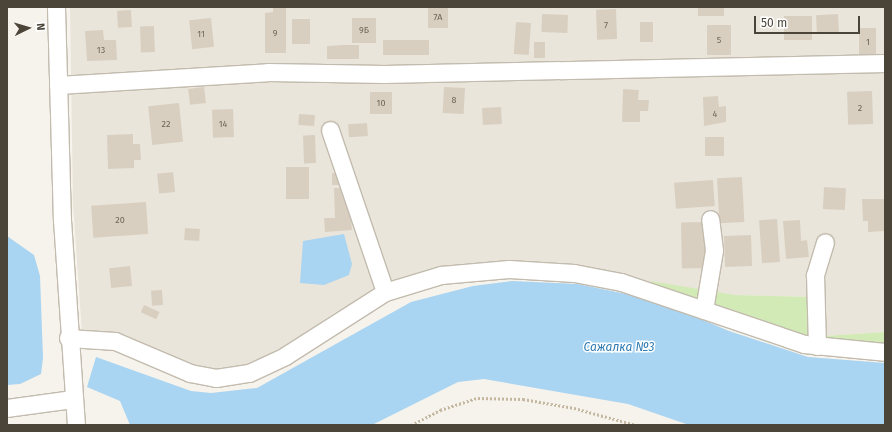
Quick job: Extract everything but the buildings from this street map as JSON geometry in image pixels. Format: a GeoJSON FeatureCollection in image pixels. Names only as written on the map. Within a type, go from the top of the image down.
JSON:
{"type":"FeatureCollection","features":[{"type":"Feature","properties":{"kind":"street"},"geometry":{"type":"LineString","coordinates":[[56,7],[68,338],[76,425]]}},
{"type":"Feature","properties":{"kind":"street"},"geometry":{"type":"LineString","coordinates":[[58,85],[268,72],[392,74],[885,63]]}},
{"type":"Feature","properties":{"kind":"street"},"geometry":{"type":"LineString","coordinates":[[330,130],[385,292]]}},
{"type":"Feature","properties":{"kind":"street"},"geometry":{"type":"LineString","coordinates":[[704,310],[714,250],[710,220]]}},
{"type":"Feature","properties":{"kind":"street"},"geometry":{"type":"LineString","coordinates":[[816,346],[815,275],[825,242]]}},
{"type":"Feature","properties":{"kind":"street"},"geometry":{"type":"LineString","coordinates":[[68,338],[115,341],[190,373],[216,378],[249,373],[285,356],[385,292],[441,275],[516,270],[574,273],[621,282],[804,344],[885,352]]}},
{"type":"Feature","properties":{"kind":"street"},"geometry":{"type":"LineString","coordinates":[[7,408],[73,399]]}},
{"type":"Feature","properties":{"kind":"path"},"geometry":{"type":"LineString","coordinates":[[411,425],[440,410],[478,398],[523,399],[574,408],[636,425]]}},
{"type":"Feature","properties":{"kind":"shaded area"},"geometry":{"type":"Polygon","coordinates":[[[70,7],[885,7],[885,332],[824,336],[813,297],[735,295],[517,261],[460,264],[396,281],[334,313],[286,349],[240,367],[202,371],[82,333],[73,203],[70,7]]]}},
{"type":"Feature","properties":{"kind":"green space"},"geometry":{"type":"Polygon","coordinates":[[[650,281],[735,295],[814,297],[824,336],[885,332],[885,348],[821,346],[660,291],[650,281]]]}},
{"type":"Feature","properties":{"kind":"water"},"geometry":{"type":"Polygon","coordinates":[[[344,234],[352,264],[349,275],[324,285],[300,283],[303,241],[344,234]]]}},
{"type":"Feature","properties":{"kind":"water"},"geometry":{"type":"Polygon","coordinates":[[[7,236],[34,255],[40,276],[43,358],[41,374],[20,384],[7,385],[7,236]]]}},
{"type":"Feature","properties":{"kind":"water","name":"Сажалка №3"},"geometry":{"type":"Polygon","coordinates":[[[512,281],[578,284],[631,295],[668,305],[729,331],[808,357],[885,363],[885,425],[689,425],[628,404],[484,379],[458,382],[372,425],[130,425],[120,401],[87,387],[96,357],[191,391],[211,393],[257,388],[411,302],[473,286],[512,281]]]}}]}
